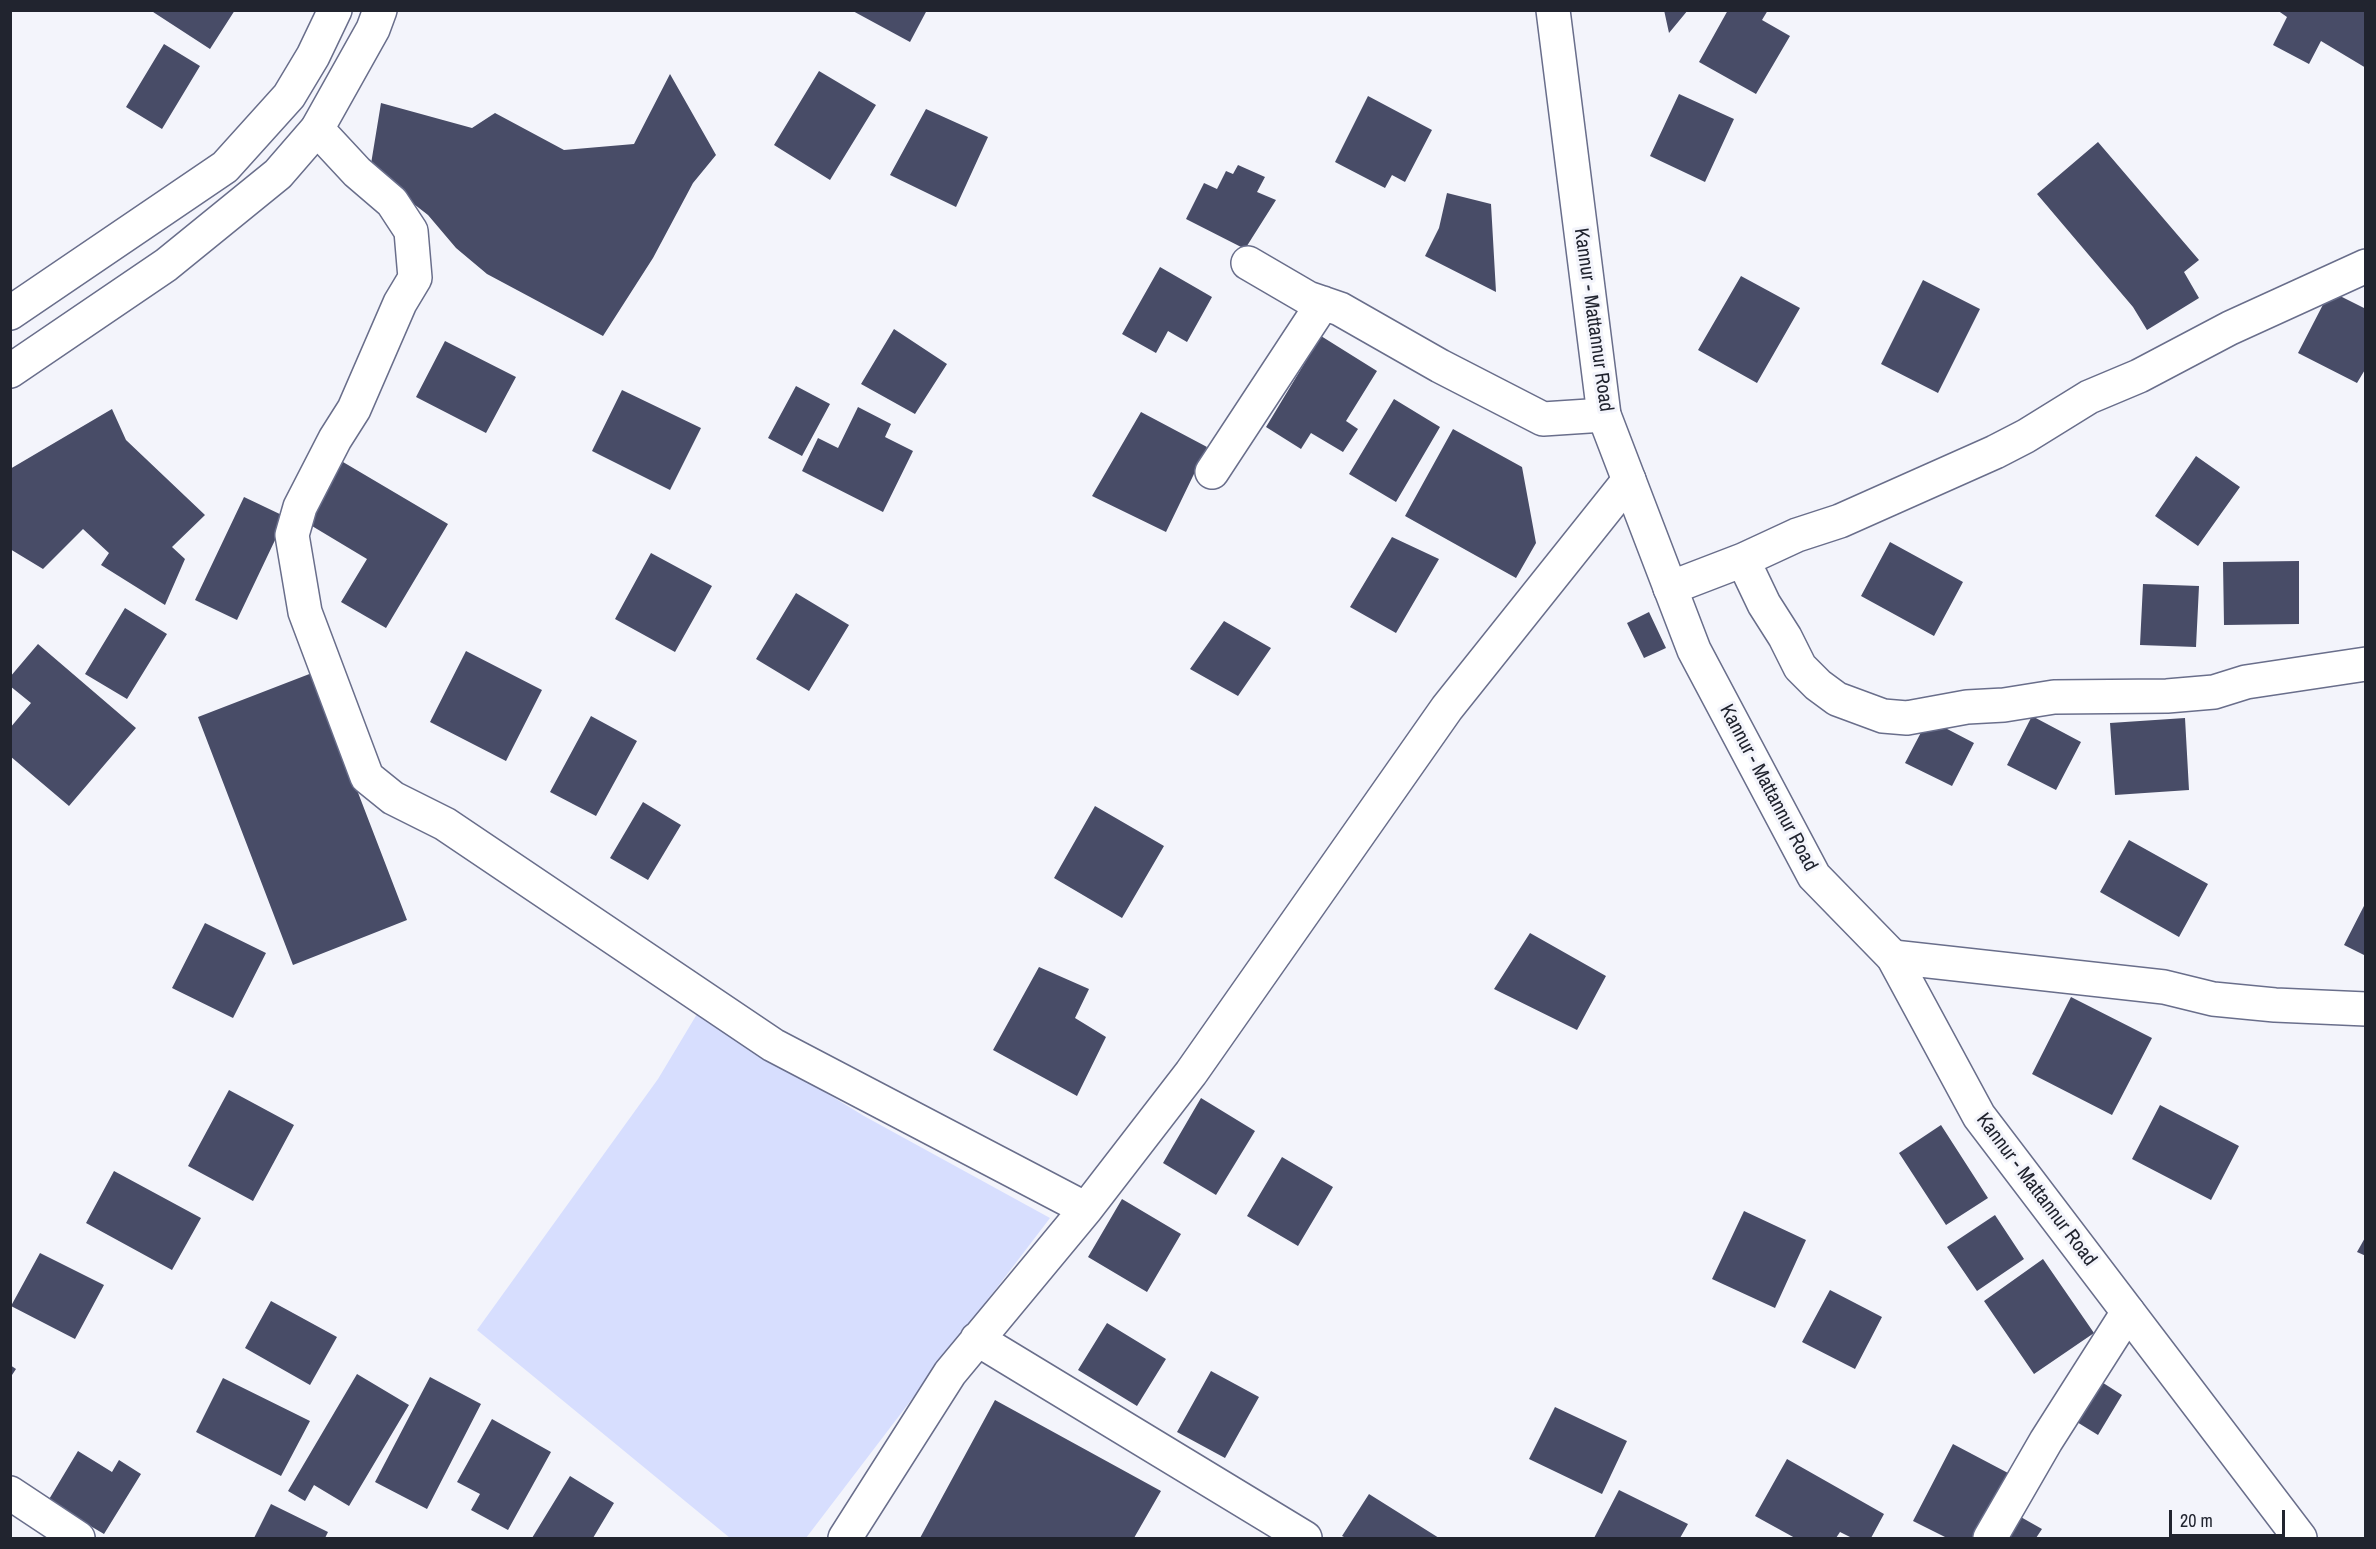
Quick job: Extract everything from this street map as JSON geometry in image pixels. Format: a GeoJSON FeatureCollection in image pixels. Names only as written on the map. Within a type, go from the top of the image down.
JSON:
{"type":"FeatureCollection","features":[{"type":"Feature","properties":{"kind":"main road"},"geometry":{"type":"LineString","coordinates":[[10,313],[225,167],[289,96],[313,56],[335,10]]}},
{"type":"Feature","properties":{"kind":"main road"},"geometry":{"type":"LineString","coordinates":[[10,371],[166,265],[278,174],[317,129],[373,29],[380,10]]}},
{"type":"Feature","properties":{"kind":"main road","name":"Kannur - Mattannur Road"},"geometry":{"type":"LineString","coordinates":[[1553,10],[1604,415],[1694,650],[1814,876],[1893,957],[1979,1116],[2300,1539]]}},
{"type":"Feature","properties":{"kind":"main road"},"geometry":{"type":"LineString","coordinates":[[317,129],[357,172],[392,202],[411,231],[415,278],[400,303],[354,409],[335,439],[300,507],[292,535],[304,612],[367,777],[393,798],[445,824],[773,1045],[1086,1209]]}},
{"type":"Feature","properties":{"kind":"main road"},"geometry":{"type":"LineString","coordinates":[[1248,263],[1308,298],[1340,309],[1440,366],[1543,419],[1604,415]]}},
{"type":"Feature","properties":{"kind":"main road"},"geometry":{"type":"LineString","coordinates":[[1670,588],[1743,560],[1797,535],[1840,521],[1995,452],[2026,436],[2089,397],[2139,376],[2230,328],[2366,266]]}},
{"type":"Feature","properties":{"kind":"main road"},"geometry":{"type":"LineString","coordinates":[[1212,472],[1323,303]]}},
{"type":"Feature","properties":{"kind":"main road"},"geometry":{"type":"LineString","coordinates":[[845,1539],[950,1373],[1086,1209],[1191,1073],[1447,708],[1629,480]]}},
{"type":"Feature","properties":{"kind":"main road"},"geometry":{"type":"LineString","coordinates":[[1743,560],[1764,604],[1785,636],[1800,667],[1818,685],[1837,699],[1883,716],[1907,718],[1967,707],[2004,705],[2054,697],[2168,696],[2214,692],[2246,682],[2366,664]]}},
{"type":"Feature","properties":{"kind":"main road"},"geometry":{"type":"LineString","coordinates":[[1893,957],[2164,987],[2213,999],[2276,1005],[2366,1009]]}},
{"type":"Feature","properties":{"kind":"main road"},"geometry":{"type":"LineString","coordinates":[[1990,1539],[2046,1441],[2128,1312]]}},
{"type":"Feature","properties":{"kind":"main road"},"geometry":{"type":"LineString","coordinates":[[977,1339],[1305,1539]]}},
{"type":"Feature","properties":{"kind":"main road"},"geometry":{"type":"LineString","coordinates":[[10,1493],[78,1539]]}},
{"type":"Feature","properties":{"kind":"shaded area"},"geometry":{"type":"Polygon","coordinates":[[[697,1014],[864,1116],[1050,1218],[806,1538],[730,1538],[477,1330],[658,1079],[697,1014]]]}},
{"type":"Feature","properties":{"kind":"building"},"geometry":{"type":"Polygon","coordinates":[[[150,10],[235,10],[210,49],[150,10]]]}},
{"type":"Feature","properties":{"kind":"building"},"geometry":{"type":"Polygon","coordinates":[[[851,10],[927,10],[910,42],[851,10]]]}},
{"type":"Feature","properties":{"kind":"building"},"geometry":{"type":"Polygon","coordinates":[[[1664,10],[1688,10],[1669,33],[1664,10]]]}},
{"type":"Feature","properties":{"kind":"building"},"geometry":{"type":"Polygon","coordinates":[[[1728,10],[1768,10],[1762,20],[1790,36],[1756,94],[1699,62],[1728,10]]]}},
{"type":"Feature","properties":{"kind":"building"},"geometry":{"type":"Polygon","coordinates":[[[2277,10],[2366,10],[2366,68],[2321,41],[2309,64],[2273,45],[2287,17],[2277,10]]]}},
{"type":"Feature","properties":{"kind":"building"},"geometry":{"type":"Polygon","coordinates":[[[164,44],[200,66],[162,129],[126,107],[164,44]]]}},
{"type":"Feature","properties":{"kind":"building"},"geometry":{"type":"Polygon","coordinates":[[[819,71],[876,105],[830,180],[774,145],[819,71]]]}},
{"type":"Feature","properties":{"kind":"building"},"geometry":{"type":"Polygon","coordinates":[[[670,74],[716,155],[693,183],[653,258],[603,336],[487,274],[456,248],[428,215],[370,170],[381,103],[472,128],[495,113],[564,150],[634,144],[670,74]]]}},
{"type":"Feature","properties":{"kind":"building"},"geometry":{"type":"Polygon","coordinates":[[[1679,94],[1734,119],[1705,182],[1650,156],[1679,94]]]}},
{"type":"Feature","properties":{"kind":"building"},"geometry":{"type":"Polygon","coordinates":[[[1368,96],[1432,130],[1405,182],[1392,175],[1385,188],[1335,162],[1368,96]]]}},
{"type":"Feature","properties":{"kind":"building"},"geometry":{"type":"Polygon","coordinates":[[[926,109],[988,137],[956,207],[890,175],[926,109]]]}},
{"type":"Feature","properties":{"kind":"building"},"geometry":{"type":"Polygon","coordinates":[[[2098,142],[2199,260],[2184,272],[2199,298],[2147,330],[2133,307],[2037,194],[2098,142]]]}},
{"type":"Feature","properties":{"kind":"building"},"geometry":{"type":"Polygon","coordinates":[[[1238,165],[1265,177],[1257,192],[1276,200],[1245,249],[1186,219],[1204,183],[1217,189],[1226,171],[1233,174],[1238,165]]]}},
{"type":"Feature","properties":{"kind":"building"},"geometry":{"type":"Polygon","coordinates":[[[1447,193],[1491,204],[1496,292],[1425,256],[1439,228],[1447,193]]]}},
{"type":"Feature","properties":{"kind":"building"},"geometry":{"type":"Polygon","coordinates":[[[1160,267],[1212,297],[1187,342],[1168,331],[1156,353],[1122,334],[1160,267]]]}},
{"type":"Feature","properties":{"kind":"building"},"geometry":{"type":"Polygon","coordinates":[[[1741,276],[1800,308],[1757,383],[1698,350],[1741,276]]]}},
{"type":"Feature","properties":{"kind":"building"},"geometry":{"type":"Polygon","coordinates":[[[1923,280],[1980,309],[1938,393],[1881,364],[1923,280]]]}},
{"type":"Feature","properties":{"kind":"building"},"geometry":{"type":"Polygon","coordinates":[[[2330,291],[2366,309],[2366,368],[2357,383],[2298,353],[2330,291]]]}},
{"type":"Feature","properties":{"kind":"building"},"geometry":{"type":"Polygon","coordinates":[[[894,329],[947,364],[915,414],[861,384],[894,329]]]}},
{"type":"Feature","properties":{"kind":"building"},"geometry":{"type":"Polygon","coordinates":[[[1321,336],[1377,371],[1346,421],[1358,429],[1343,452],[1311,433],[1301,449],[1266,427],[1321,336]]]}},
{"type":"Feature","properties":{"kind":"building"},"geometry":{"type":"Polygon","coordinates":[[[445,341],[516,377],[486,433],[416,397],[445,341]]]}},
{"type":"Feature","properties":{"kind":"building"},"geometry":{"type":"Polygon","coordinates":[[[796,386],[830,404],[802,456],[768,438],[796,386]]]}},
{"type":"Feature","properties":{"kind":"building"},"geometry":{"type":"Polygon","coordinates":[[[622,390],[701,428],[670,490],[592,451],[622,390]]]}},
{"type":"Feature","properties":{"kind":"building"},"geometry":{"type":"Polygon","coordinates":[[[1394,399],[1440,427],[1396,502],[1349,474],[1394,399]]]}},
{"type":"Feature","properties":{"kind":"building"},"geometry":{"type":"Polygon","coordinates":[[[858,407],[891,424],[885,437],[913,451],[883,512],[802,471],[818,438],[838,448],[858,407]]]}},
{"type":"Feature","properties":{"kind":"building"},"geometry":{"type":"Polygon","coordinates":[[[112,409],[126,440],[205,515],[172,547],[185,559],[165,605],[101,565],[109,553],[83,529],[43,569],[10,549],[10,469],[112,409]]]}},
{"type":"Feature","properties":{"kind":"building"},"geometry":{"type":"Polygon","coordinates":[[[1141,412],[1207,447],[1166,532],[1092,496],[1141,412]]]}},
{"type":"Feature","properties":{"kind":"building"},"geometry":{"type":"Polygon","coordinates":[[[1453,429],[1522,467],[1536,543],[1516,578],[1405,516],[1453,429]]]}},
{"type":"Feature","properties":{"kind":"building"},"geometry":{"type":"Polygon","coordinates":[[[2196,456],[2240,487],[2198,546],[2155,516],[2196,456]]]}},
{"type":"Feature","properties":{"kind":"building"},"geometry":{"type":"Polygon","coordinates":[[[343,462],[448,524],[386,628],[341,602],[367,559],[307,523],[343,462]]]}},
{"type":"Feature","properties":{"kind":"building"},"geometry":{"type":"Polygon","coordinates":[[[244,497],[286,517],[237,620],[195,600],[244,497]]]}},
{"type":"Feature","properties":{"kind":"building"},"geometry":{"type":"Polygon","coordinates":[[[1392,537],[1439,559],[1396,633],[1350,607],[1392,537]]]}},
{"type":"Feature","properties":{"kind":"building"},"geometry":{"type":"Polygon","coordinates":[[[1890,542],[1963,582],[1934,636],[1861,596],[1890,542]]]}},
{"type":"Feature","properties":{"kind":"building"},"geometry":{"type":"Polygon","coordinates":[[[651,553],[712,586],[675,652],[615,619],[651,553]]]}},
{"type":"Feature","properties":{"kind":"building"},"geometry":{"type":"Polygon","coordinates":[[[2299,561],[2299,624],[2224,625],[2223,562],[2299,561]]]}},
{"type":"Feature","properties":{"kind":"building"},"geometry":{"type":"Polygon","coordinates":[[[2143,584],[2199,586],[2196,647],[2140,645],[2143,584]]]}},
{"type":"Feature","properties":{"kind":"building"},"geometry":{"type":"Polygon","coordinates":[[[796,593],[849,625],[809,691],[756,659],[796,593]]]}},
{"type":"Feature","properties":{"kind":"building"},"geometry":{"type":"Polygon","coordinates":[[[125,608],[167,634],[127,699],[85,674],[125,608]]]}},
{"type":"Feature","properties":{"kind":"building"},"geometry":{"type":"Polygon","coordinates":[[[1649,612],[1666,648],[1644,658],[1627,623],[1649,612]]]}},
{"type":"Feature","properties":{"kind":"building"},"geometry":{"type":"Polygon","coordinates":[[[1224,621],[1271,648],[1238,696],[1190,669],[1224,621]]]}},
{"type":"Feature","properties":{"kind":"building"},"geometry":{"type":"Polygon","coordinates":[[[38,644],[136,728],[69,806],[10,756],[10,728],[31,703],[10,686],[10,677],[38,644]]]}},
{"type":"Feature","properties":{"kind":"building"},"geometry":{"type":"Polygon","coordinates":[[[466,651],[542,690],[506,761],[430,722],[466,651]]]}},
{"type":"Feature","properties":{"kind":"building"},"geometry":{"type":"Polygon","coordinates":[[[312,673],[407,920],[293,965],[198,717],[312,673]]]}},
{"type":"Feature","properties":{"kind":"building"},"geometry":{"type":"Polygon","coordinates":[[[591,716],[637,741],[596,816],[550,792],[591,716]]]}},
{"type":"Feature","properties":{"kind":"building"},"geometry":{"type":"Polygon","coordinates":[[[2032,716],[2081,742],[2056,790],[2007,765],[2032,716]]]}},
{"type":"Feature","properties":{"kind":"building"},"geometry":{"type":"Polygon","coordinates":[[[2185,718],[2189,790],[2115,795],[2110,723],[2185,718]]]}},
{"type":"Feature","properties":{"kind":"building"},"geometry":{"type":"Polygon","coordinates":[[[1928,719],[1974,743],[1952,786],[1905,763],[1928,719]]]}},
{"type":"Feature","properties":{"kind":"building"},"geometry":{"type":"Polygon","coordinates":[[[643,802],[681,825],[648,880],[610,858],[643,802]]]}},
{"type":"Feature","properties":{"kind":"building"},"geometry":{"type":"Polygon","coordinates":[[[1095,806],[1164,846],[1122,918],[1054,878],[1095,806]]]}},
{"type":"Feature","properties":{"kind":"building"},"geometry":{"type":"Polygon","coordinates":[[[2129,840],[2208,884],[2179,937],[2100,892],[2129,840]]]}},
{"type":"Feature","properties":{"kind":"building"},"geometry":{"type":"Polygon","coordinates":[[[2366,902],[2366,956],[2344,945],[2366,902]]]}},
{"type":"Feature","properties":{"kind":"building"},"geometry":{"type":"Polygon","coordinates":[[[205,923],[266,953],[233,1018],[172,988],[205,923]]]}},
{"type":"Feature","properties":{"kind":"building"},"geometry":{"type":"Polygon","coordinates":[[[1530,933],[1606,976],[1577,1030],[1494,989],[1530,933]]]}},
{"type":"Feature","properties":{"kind":"building"},"geometry":{"type":"Polygon","coordinates":[[[1039,967],[1089,989],[1075,1018],[1106,1037],[1077,1096],[993,1050],[1039,967]]]}},
{"type":"Feature","properties":{"kind":"building"},"geometry":{"type":"Polygon","coordinates":[[[2071,997],[2152,1038],[2112,1115],[2032,1074],[2071,997]]]}},
{"type":"Feature","properties":{"kind":"building"},"geometry":{"type":"Polygon","coordinates":[[[229,1090],[294,1125],[253,1201],[188,1166],[229,1090]]]}},
{"type":"Feature","properties":{"kind":"building"},"geometry":{"type":"Polygon","coordinates":[[[1201,1098],[1255,1131],[1216,1195],[1163,1163],[1201,1098]]]}},
{"type":"Feature","properties":{"kind":"building"},"geometry":{"type":"Polygon","coordinates":[[[2160,1105],[2239,1146],[2211,1200],[2132,1159],[2160,1105]]]}},
{"type":"Feature","properties":{"kind":"building"},"geometry":{"type":"Polygon","coordinates":[[[1941,1125],[1988,1198],[1946,1225],[1899,1153],[1941,1125]]]}},
{"type":"Feature","properties":{"kind":"building"},"geometry":{"type":"Polygon","coordinates":[[[1282,1157],[1333,1187],[1298,1246],[1247,1216],[1282,1157]]]}},
{"type":"Feature","properties":{"kind":"building"},"geometry":{"type":"Polygon","coordinates":[[[114,1171],[201,1218],[172,1270],[86,1223],[114,1171]]]}},
{"type":"Feature","properties":{"kind":"building"},"geometry":{"type":"Polygon","coordinates":[[[1122,1199],[1181,1234],[1147,1292],[1088,1257],[1122,1199]]]}},
{"type":"Feature","properties":{"kind":"building"},"geometry":{"type":"Polygon","coordinates":[[[1744,1211],[1806,1240],[1775,1308],[1712,1279],[1744,1211]]]}},
{"type":"Feature","properties":{"kind":"building"},"geometry":{"type":"Polygon","coordinates":[[[1995,1215],[2024,1259],[1977,1291],[1947,1247],[1995,1215]]]}},
{"type":"Feature","properties":{"kind":"building"},"geometry":{"type":"Polygon","coordinates":[[[2366,1236],[2366,1256],[2357,1252],[2366,1236]]]}},
{"type":"Feature","properties":{"kind":"building"},"geometry":{"type":"Polygon","coordinates":[[[40,1253],[104,1285],[75,1339],[11,1306],[40,1253]]]}},
{"type":"Feature","properties":{"kind":"building"},"geometry":{"type":"Polygon","coordinates":[[[2043,1259],[2094,1333],[2034,1374],[1984,1301],[2043,1259]]]}},
{"type":"Feature","properties":{"kind":"building"},"geometry":{"type":"Polygon","coordinates":[[[1830,1290],[1882,1317],[1855,1369],[1802,1342],[1830,1290]]]}},
{"type":"Feature","properties":{"kind":"building"},"geometry":{"type":"Polygon","coordinates":[[[271,1301],[337,1337],[310,1385],[245,1348],[271,1301]]]}},
{"type":"Feature","properties":{"kind":"building"},"geometry":{"type":"Polygon","coordinates":[[[1107,1323],[1166,1359],[1137,1406],[1078,1370],[1107,1323]]]}},
{"type":"Feature","properties":{"kind":"building"},"geometry":{"type":"Polygon","coordinates":[[[10,1365],[16,1369],[10,1378],[10,1365]]]}},
{"type":"Feature","properties":{"kind":"building"},"geometry":{"type":"Polygon","coordinates":[[[1211,1371],[1259,1397],[1225,1458],[1177,1432],[1211,1371]]]}},
{"type":"Feature","properties":{"kind":"building"},"geometry":{"type":"Polygon","coordinates":[[[357,1374],[409,1405],[349,1506],[314,1485],[305,1501],[288,1491],[357,1374]]]}},
{"type":"Feature","properties":{"kind":"building"},"geometry":{"type":"Polygon","coordinates":[[[430,1377],[481,1404],[427,1509],[375,1482],[430,1377]]]}},
{"type":"Feature","properties":{"kind":"building"},"geometry":{"type":"Polygon","coordinates":[[[223,1378],[310,1421],[281,1476],[196,1432],[223,1378]]]}},
{"type":"Feature","properties":{"kind":"building"},"geometry":{"type":"Polygon","coordinates":[[[2097,1379],[2122,1395],[2098,1435],[2072,1419],[2097,1379]]]}},
{"type":"Feature","properties":{"kind":"building"},"geometry":{"type":"Polygon","coordinates":[[[995,1400],[1161,1491],[1134,1538],[920,1538],[995,1400]]]}},
{"type":"Feature","properties":{"kind":"building"},"geometry":{"type":"Polygon","coordinates":[[[1555,1407],[1627,1441],[1602,1494],[1529,1459],[1555,1407]]]}},
{"type":"Feature","properties":{"kind":"building"},"geometry":{"type":"Polygon","coordinates":[[[492,1419],[551,1452],[508,1530],[471,1510],[480,1494],[457,1482],[492,1419]]]}},
{"type":"Feature","properties":{"kind":"building"},"geometry":{"type":"Polygon","coordinates":[[[1953,1444],[2008,1473],[1974,1538],[1947,1538],[1913,1521],[1953,1444]]]}},
{"type":"Feature","properties":{"kind":"building"},"geometry":{"type":"Polygon","coordinates":[[[78,1451],[112,1472],[119,1460],[141,1474],[104,1534],[48,1501],[78,1451]]]}},
{"type":"Feature","properties":{"kind":"building"},"geometry":{"type":"Polygon","coordinates":[[[1787,1459],[1884,1514],[1871,1538],[1852,1538],[1840,1532],[1836,1538],[1795,1538],[1755,1516],[1787,1459]]]}},
{"type":"Feature","properties":{"kind":"building"},"geometry":{"type":"Polygon","coordinates":[[[570,1476],[614,1503],[593,1538],[532,1538],[570,1476]]]}},
{"type":"Feature","properties":{"kind":"building"},"geometry":{"type":"Polygon","coordinates":[[[1619,1490],[1688,1524],[1680,1538],[1594,1538],[1619,1490]]]}},
{"type":"Feature","properties":{"kind":"building"},"geometry":{"type":"Polygon","coordinates":[[[1369,1494],[1439,1538],[1346,1538],[1342,1536],[1369,1494]]]}},
{"type":"Feature","properties":{"kind":"building"},"geometry":{"type":"Polygon","coordinates":[[[271,1504],[328,1532],[325,1538],[254,1538],[271,1504]]]}},
{"type":"Feature","properties":{"kind":"building"},"geometry":{"type":"Polygon","coordinates":[[[2019,1516],[2042,1529],[2036,1538],[2005,1538],[2019,1516]]]}}]}
